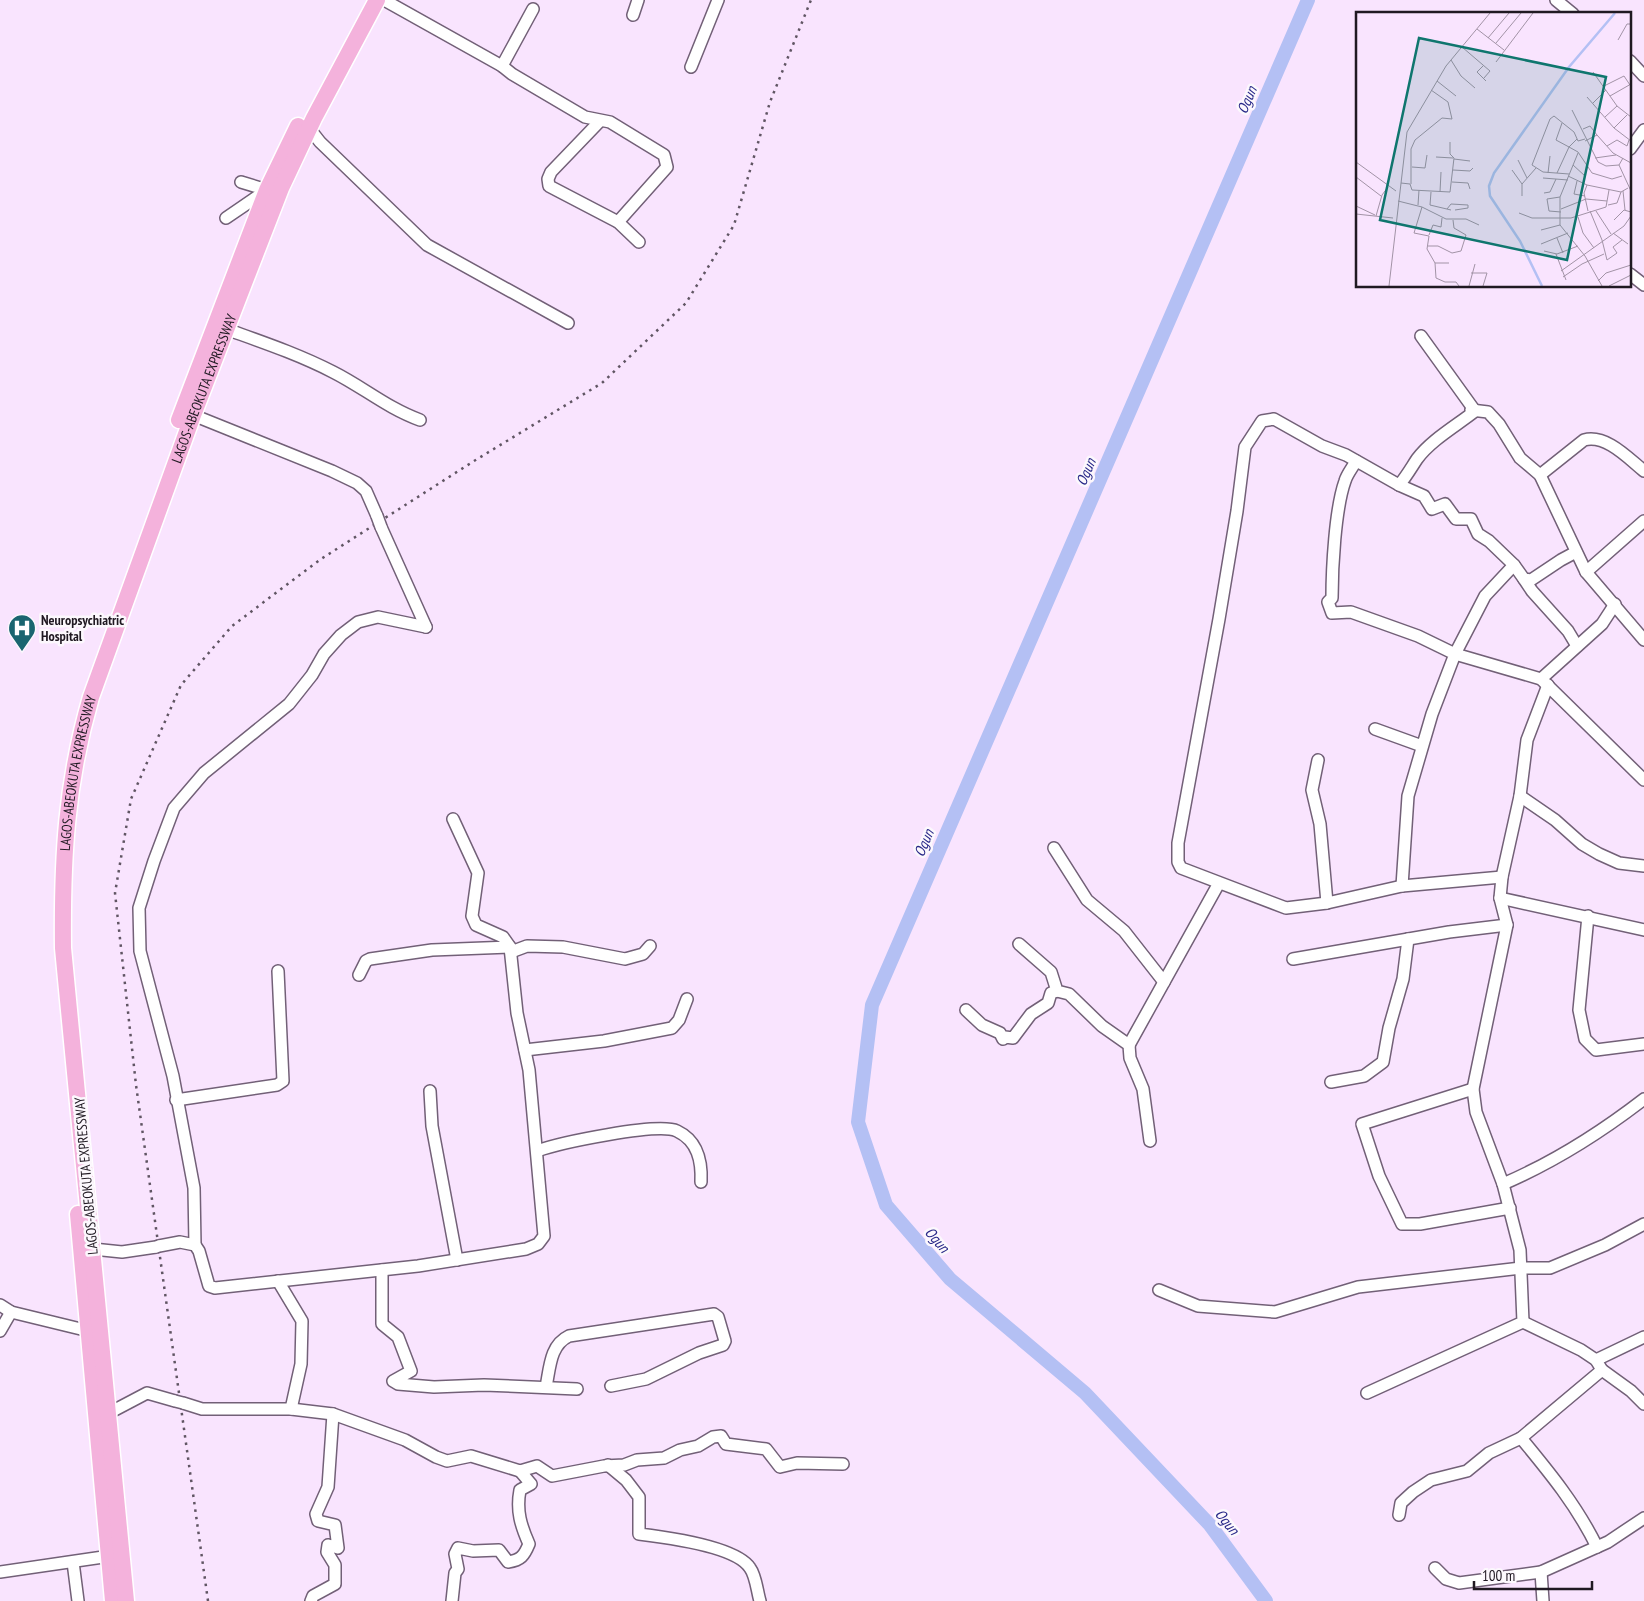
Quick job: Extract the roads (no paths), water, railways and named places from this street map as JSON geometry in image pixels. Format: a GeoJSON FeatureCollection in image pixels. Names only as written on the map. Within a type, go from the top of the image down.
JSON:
{"type":"FeatureCollection","features":[{"type":"Feature","properties":{"kind":"highway","name":"LAGOS-ABEOKUTA EXPRESSWAY"},"geometry":{"type":"LineString","coordinates":[[113,1601],[53,921],[52,855],[60,783],[80,696],[208,342],[267,190],[364,0]]}},
{"type":"Feature","properties":{"kind":"highway","name":"LAGOS-ABEOKUTA EXPRESSWAY"},"geometry":{"type":"LineString","coordinates":[[126,1601],[63,948],[63,859],[67,810],[82,726],[91,697],[193,415],[280,188],[309,128],[377,0]]}},
{"type":"Feature","properties":{"kind":"street"},"geometry":{"type":"LineString","coordinates":[[384,0],[502,66],[512,74],[577,112],[600,121],[610,122],[664,156],[667,167],[618,222]]}},
{"type":"Feature","properties":{"kind":"street"},"geometry":{"type":"LineString","coordinates":[[633,15],[638,0]]}},
{"type":"Feature","properties":{"kind":"street"},"geometry":{"type":"LineString","coordinates":[[691,68],[718,0]]}},
{"type":"Feature","properties":{"kind":"street"},"geometry":{"type":"LineString","coordinates":[[1556,0],[1570,12]]}},
{"type":"Feature","properties":{"kind":"street"},"geometry":{"type":"LineString","coordinates":[[502,66],[533,9]]}},
{"type":"Feature","properties":{"kind":"street"},"geometry":{"type":"LineString","coordinates":[[1632,63],[1644,75]]}},
{"type":"Feature","properties":{"kind":"street"},"geometry":{"type":"LineString","coordinates":[[600,121],[551,172],[548,179],[550,186],[555,191],[618,222],[639,242]]}},
{"type":"Feature","properties":{"kind":"street"},"geometry":{"type":"LineString","coordinates":[[309,128],[320,142],[427,245],[568,323]]}},
{"type":"Feature","properties":{"kind":"street"},"geometry":{"type":"LineString","coordinates":[[1632,146],[1644,130]]}},
{"type":"Feature","properties":{"kind":"street"},"geometry":{"type":"LineString","coordinates":[[241,182],[267,190]]}},
{"type":"Feature","properties":{"kind":"street"},"geometry":{"type":"LineString","coordinates":[[226,218],[267,190]]}},
{"type":"Feature","properties":{"kind":"street"},"geometry":{"type":"LineString","coordinates":[[1632,276],[1644,285]]}},
{"type":"Feature","properties":{"kind":"street"},"geometry":{"type":"LineString","coordinates":[[226,329],[301,356],[335,373],[396,411],[420,420]]}},
{"type":"Feature","properties":{"kind":"street"},"geometry":{"type":"LineString","coordinates":[[1399,485],[1410,472],[1417,459],[1432,444],[1474,411],[1471,410],[1421,336]]}},
{"type":"Feature","properties":{"kind":"street"},"geometry":{"type":"LineString","coordinates":[[1471,410],[1488,412],[1499,424],[1520,458],[1540,475],[1586,572],[1644,640]]}},
{"type":"Feature","properties":{"kind":"street"},"geometry":{"type":"LineString","coordinates":[[193,415],[332,471],[366,490],[426,627],[378,617],[358,622],[341,635],[324,654],[312,675],[289,704],[204,773],[174,808],[154,861],[139,908],[140,951],[149,991],[164,1034],[194,1188],[195,1245],[199,1251],[209,1286],[215,1288],[278,1282],[457,1260],[526,1249],[538,1244],[544,1236],[529,1070],[517,1013],[511,949],[503,937],[480,928],[474,922],[472,916],[478,873],[454,819]]}},
{"type":"Feature","properties":{"kind":"street"},"geometry":{"type":"LineString","coordinates":[[1502,877],[1402,886],[1327,904],[1286,908],[1181,868],[1178,862],[1178,843],[1219,619],[1237,511],[1245,447],[1262,421],[1274,419],[1322,446],[1424,496],[1432,509],[1445,504],[1456,520],[1471,519],[1478,534],[1489,541],[1514,564],[1524,579],[1568,631],[1577,646]]}},
{"type":"Feature","properties":{"kind":"street"},"geometry":{"type":"LineString","coordinates":[[1540,475],[1584,440],[1592,438],[1599,439],[1612,446],[1644,471]]}},
{"type":"Feature","properties":{"kind":"street"},"geometry":{"type":"LineString","coordinates":[[1356,461],[1345,481],[1341,498],[1335,543],[1332,598],[1328,602],[1332,613],[1351,612],[1418,636],[1455,654],[1545,682],[1644,780]]}},
{"type":"Feature","properties":{"kind":"street"},"geometry":{"type":"LineString","coordinates":[[1586,572],[1644,521]]}},
{"type":"Feature","properties":{"kind":"street"},"geometry":{"type":"LineString","coordinates":[[1524,579],[1531,580],[1576,552]]}},
{"type":"Feature","properties":{"kind":"street"},"geometry":{"type":"LineString","coordinates":[[1402,886],[1408,796],[1422,746],[1455,654],[1485,596],[1514,564]]}},
{"type":"Feature","properties":{"kind":"street"},"geometry":{"type":"LineString","coordinates":[[1523,1322],[1520,1250],[1504,1184],[1476,1112],[1473,1089],[1507,925],[1500,898],[1502,877],[1520,796],[1527,740],[1545,682],[1577,646],[1602,624],[1615,604]]}},
{"type":"Feature","properties":{"kind":"street"},"geometry":{"type":"LineString","coordinates":[[1375,728],[1422,746]]}},
{"type":"Feature","properties":{"kind":"street"},"geometry":{"type":"LineString","coordinates":[[1318,760],[1312,790],[1320,824],[1327,904]]}},
{"type":"Feature","properties":{"kind":"street"},"geometry":{"type":"LineString","coordinates":[[1520,796],[1556,820],[1582,844],[1599,854],[1618,863],[1644,866]]}},
{"type":"Feature","properties":{"kind":"street"},"geometry":{"type":"LineString","coordinates":[[1054,848],[1087,900],[1124,931],[1164,982]]}},
{"type":"Feature","properties":{"kind":"street"},"geometry":{"type":"LineString","coordinates":[[1150,1141],[1143,1089],[1130,1058],[1129,1045],[1219,883]]}},
{"type":"Feature","properties":{"kind":"street"},"geometry":{"type":"LineString","coordinates":[[1500,898],[1588,916],[1644,930]]}},
{"type":"Feature","properties":{"kind":"street"},"geometry":{"type":"LineString","coordinates":[[1588,916],[1579,1010],[1585,1039],[1596,1050],[1644,1044]]}},
{"type":"Feature","properties":{"kind":"street"},"geometry":{"type":"LineString","coordinates":[[1293,960],[1408,939],[1507,925]]}},
{"type":"Feature","properties":{"kind":"street"},"geometry":{"type":"LineString","coordinates":[[1331,1082],[1364,1076],[1383,1062],[1389,1028],[1403,979],[1408,939]]}},
{"type":"Feature","properties":{"kind":"street"},"geometry":{"type":"LineString","coordinates":[[1019,944],[1052,972],[1057,991]]}},
{"type":"Feature","properties":{"kind":"street"},"geometry":{"type":"LineString","coordinates":[[359,975],[366,962],[370,959],[432,950],[511,949],[527,946],[563,947],[625,959],[643,954],[650,946]]}},
{"type":"Feature","properties":{"kind":"street"},"geometry":{"type":"LineString","coordinates":[[176,1100],[277,1085],[283,1081],[278,971]]}},
{"type":"Feature","properties":{"kind":"street"},"geometry":{"type":"LineString","coordinates":[[966,1010],[982,1025],[1000,1033],[1003,1039],[1005,1036],[1013,1038],[1032,1014],[1048,1003],[1051,993],[1057,991],[1070,994],[1102,1026],[1129,1045]]}},
{"type":"Feature","properties":{"kind":"street"},"geometry":{"type":"LineString","coordinates":[[525,1050],[604,1041],[672,1028],[679,1020],[687,999]]}},
{"type":"Feature","properties":{"kind":"street"},"geometry":{"type":"LineString","coordinates":[[1473,1089],[1362,1124],[1379,1176],[1402,1224],[1420,1224],[1510,1208]]}},
{"type":"Feature","properties":{"kind":"street"},"geometry":{"type":"LineString","coordinates":[[430,1091],[432,1126],[457,1260]]}},
{"type":"Feature","properties":{"kind":"street"},"geometry":{"type":"LineString","coordinates":[[1504,1184],[1552,1161],[1609,1126],[1644,1099]]}},
{"type":"Feature","properties":{"kind":"street"},"geometry":{"type":"LineString","coordinates":[[537,1152],[554,1145],[618,1133],[657,1129],[675,1130],[694,1144],[700,1155],[701,1182]]}},
{"type":"Feature","properties":{"kind":"street"},"geometry":{"type":"LineString","coordinates":[[1159,1290],[1198,1306],[1275,1312],[1358,1286],[1521,1268],[1550,1268],[1605,1245],[1644,1224]]}},
{"type":"Feature","properties":{"kind":"street"},"geometry":{"type":"LineString","coordinates":[[93,1250],[122,1252],[180,1242],[195,1245]]}},
{"type":"Feature","properties":{"kind":"street"},"geometry":{"type":"LineString","coordinates":[[382,1270],[382,1324],[398,1338],[411,1371],[393,1381],[398,1384],[413,1386],[484,1385],[576,1389]]}},
{"type":"Feature","properties":{"kind":"street"},"geometry":{"type":"LineString","coordinates":[[278,1282],[302,1322],[302,1364],[291,1409]]}},
{"type":"Feature","properties":{"kind":"street"},"geometry":{"type":"LineString","coordinates":[[0,1305],[11,1312],[89,1331]]}},
{"type":"Feature","properties":{"kind":"street"},"geometry":{"type":"LineString","coordinates":[[0,1331],[11,1312]]}},
{"type":"Feature","properties":{"kind":"street"},"geometry":{"type":"LineString","coordinates":[[546,1387],[555,1347],[560,1340],[570,1336],[714,1314],[718,1317],[724,1341],[723,1344],[699,1353],[646,1379],[611,1386]]}},
{"type":"Feature","properties":{"kind":"street"},"geometry":{"type":"LineString","coordinates":[[1523,1322],[1581,1350],[1644,1404]]}},
{"type":"Feature","properties":{"kind":"street"},"geometry":{"type":"LineString","coordinates":[[1367,1393],[1523,1322]]}},
{"type":"Feature","properties":{"kind":"street"},"geometry":{"type":"LineString","coordinates":[[1399,1515],[1401,1503],[1431,1480],[1467,1471],[1489,1454],[1521,1438],[1599,1365],[1644,1337]]}},
{"type":"Feature","properties":{"kind":"street"},"geometry":{"type":"LineString","coordinates":[[109,1413],[147,1393],[202,1409],[291,1409],[332,1414],[405,1440],[436,1457],[448,1461],[471,1456],[520,1471],[531,1484],[520,1490],[518,1499],[519,1519],[529,1544],[525,1553],[520,1560],[508,1562],[499,1550],[473,1551],[458,1548],[455,1554],[458,1569],[455,1574],[452,1601]]}},
{"type":"Feature","properties":{"kind":"street"},"geometry":{"type":"LineString","coordinates":[[312,1601],[313,1596],[335,1584],[336,1565],[327,1552],[328,1545],[338,1548],[335,1526],[318,1521],[316,1514],[328,1488],[332,1414]]}},
{"type":"Feature","properties":{"kind":"street"},"geometry":{"type":"LineString","coordinates":[[520,1471],[537,1466],[552,1476],[608,1465],[624,1465],[637,1460],[664,1458],[680,1450],[698,1446],[713,1437],[721,1436],[726,1444],[766,1449],[780,1467],[797,1463],[843,1464]]}},
{"type":"Feature","properties":{"kind":"street"},"geometry":{"type":"LineString","coordinates":[[1521,1438],[1555,1478],[1584,1519],[1597,1547]]}},
{"type":"Feature","properties":{"kind":"street"},"geometry":{"type":"LineString","coordinates":[[608,1465],[626,1480],[639,1497],[639,1534],[660,1535],[730,1553],[752,1569],[760,1601]]}},
{"type":"Feature","properties":{"kind":"street"},"geometry":{"type":"LineString","coordinates":[[1435,1568],[1446,1579],[1459,1583],[1541,1572],[1597,1547],[1644,1518]]}},
{"type":"Feature","properties":{"kind":"street"},"geometry":{"type":"LineString","coordinates":[[0,1572],[110,1556]]}},
{"type":"Feature","properties":{"kind":"street"},"geometry":{"type":"LineString","coordinates":[[73,1562],[78,1601]]}},
{"type":"Feature","properties":{"kind":"street"},"geometry":{"type":"LineString","coordinates":[[1541,1572],[1543,1601]]}},
{"type":"Feature","properties":{"kind":"waterway","name":"Ogun"},"geometry":{"type":"LineString","coordinates":[[1266,1601],[1210,1525],[1085,1393],[950,1279],[886,1205],[858,1122],[872,1005],[1308,0]]}},
{"type":"Feature","properties":{"kind":"railway"},"geometry":{"type":"LineString","coordinates":[[208,1601],[136,1085],[115,893],[131,799],[181,685],[232,626],[321,559],[474,461],[602,383],[686,303],[734,225],[770,102],[811,0]]}},
{"type":"Feature","properties":{"kind":"place","name":"Neuropsychiatric Hospital"},"geometry":{"type":"Point","coordinates":[22,652]}}]}
